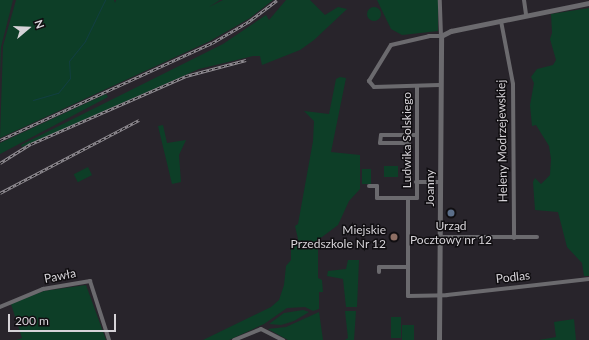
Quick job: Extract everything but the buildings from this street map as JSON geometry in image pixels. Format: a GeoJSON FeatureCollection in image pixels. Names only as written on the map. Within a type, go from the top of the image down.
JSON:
{"type":"FeatureCollection","features":[{"type":"Feature","properties":{"kind":"street"},"geometry":{"type":"LineString","coordinates":[[440,0],[441,36]]}},
{"type":"Feature","properties":{"kind":"street"},"geometry":{"type":"LineString","coordinates":[[524,0],[526,15]]}},
{"type":"Feature","properties":{"kind":"street"},"geometry":{"type":"LineString","coordinates":[[416,86],[374,87],[370,79],[388,47],[429,36],[441,36],[451,31],[589,3]]}},
{"type":"Feature","properties":{"kind":"street","name":"Heleny Modrzejewskiej"},"geometry":{"type":"LineString","coordinates":[[501,21],[513,84],[514,238]]}},
{"type":"Feature","properties":{"kind":"street","name":"Joanny"},"geometry":{"type":"LineString","coordinates":[[439,340],[439,85],[441,36]]}},
{"type":"Feature","properties":{"kind":"street","name":"Ludwika Solskiego"},"geometry":{"type":"LineString","coordinates":[[439,85],[416,86],[417,198],[408,198],[408,296],[440,295]]}},
{"type":"Feature","properties":{"kind":"street"},"geometry":{"type":"LineString","coordinates":[[409,156],[409,143],[380,143],[380,135],[416,135]]}},
{"type":"Feature","properties":{"kind":"street"},"geometry":{"type":"LineString","coordinates":[[416,182],[440,182]]}},
{"type":"Feature","properties":{"kind":"street"},"geometry":{"type":"LineString","coordinates":[[369,186],[376,186],[377,198],[408,198]]}},
{"type":"Feature","properties":{"kind":"street"},"geometry":{"type":"LineString","coordinates":[[440,237],[537,237]]}},
{"type":"Feature","properties":{"kind":"street"},"geometry":{"type":"LineString","coordinates":[[379,272],[379,267],[408,267]]}},
{"type":"Feature","properties":{"kind":"street","name":"Podlas"},"geometry":{"type":"LineString","coordinates":[[440,295],[589,280]]}},
{"type":"Feature","properties":{"kind":"street","name":"Pawła"},"geometry":{"type":"LineString","coordinates":[[0,307],[51,287],[90,281],[109,340]]}},
{"type":"Feature","properties":{"kind":"street"},"geometry":{"type":"LineString","coordinates":[[234,340],[261,329],[283,340]]}},
{"type":"Feature","properties":{"kind":"green space"},"geometry":{"type":"Polygon","coordinates":[[[0,0],[13,0],[1,47],[0,75],[0,0]]]}},
{"type":"Feature","properties":{"kind":"green space"},"geometry":{"type":"Polygon","coordinates":[[[16,0],[114,0],[115,3],[116,0],[220,0],[209,7],[223,0],[273,0],[250,18],[210,41],[0,138],[3,46],[16,0]]]}},
{"type":"Feature","properties":{"kind":"green space"},"geometry":{"type":"Polygon","coordinates":[[[286,0],[310,0],[325,15],[338,7],[347,9],[314,40],[300,50],[262,65],[260,56],[253,56],[199,69],[22,147],[21,145],[223,44],[266,15],[269,20],[286,0]]]}},
{"type":"Feature","properties":{"kind":"green space"},"geometry":{"type":"Polygon","coordinates":[[[377,0],[438,0],[438,31],[402,35],[391,29],[377,0]]]}},
{"type":"Feature","properties":{"kind":"green space"},"geometry":{"type":"Polygon","coordinates":[[[374,7],[379,9],[381,14],[379,19],[374,21],[369,19],[367,14],[369,9],[374,7]]]}},
{"type":"Feature","properties":{"kind":"green space"},"geometry":{"type":"Polygon","coordinates":[[[589,8],[589,276],[584,276],[582,263],[567,247],[558,212],[535,210],[533,182],[535,178],[541,184],[550,175],[551,159],[549,146],[536,125],[532,126],[530,105],[534,83],[531,77],[537,69],[553,65],[556,60],[550,39],[552,33],[551,14],[589,8]]]}},
{"type":"Feature","properties":{"kind":"green space"},"geometry":{"type":"Polygon","coordinates":[[[340,77],[346,78],[331,152],[360,155],[360,189],[349,201],[338,225],[318,240],[318,278],[322,280],[323,292],[319,292],[319,309],[313,311],[305,307],[287,308],[264,324],[229,340],[203,340],[271,307],[279,300],[284,285],[286,266],[291,260],[291,247],[295,246],[298,239],[295,226],[298,224],[313,141],[314,121],[304,111],[329,114],[336,79],[340,77]]]}},
{"type":"Feature","properties":{"kind":"green space"},"geometry":{"type":"Polygon","coordinates":[[[106,94],[108,97],[0,154],[0,143],[106,94]]]}},
{"type":"Feature","properties":{"kind":"green space"},"geometry":{"type":"Polygon","coordinates":[[[163,125],[167,143],[186,140],[179,155],[181,182],[172,184],[158,126],[163,125]]]}},
{"type":"Feature","properties":{"kind":"green space"},"geometry":{"type":"Polygon","coordinates":[[[384,166],[398,166],[398,177],[384,177],[384,166]]]}},
{"type":"Feature","properties":{"kind":"green space"},"geometry":{"type":"Polygon","coordinates":[[[88,167],[92,175],[78,182],[74,174],[88,167]]]}},
{"type":"Feature","properties":{"kind":"green space"},"geometry":{"type":"Polygon","coordinates":[[[362,169],[371,169],[371,184],[362,184],[362,169]]]}},
{"type":"Feature","properties":{"kind":"green space"},"geometry":{"type":"Polygon","coordinates":[[[348,260],[359,260],[357,307],[346,307],[343,279],[327,276],[328,271],[346,269],[348,260]]]}},
{"type":"Feature","properties":{"kind":"green space"},"geometry":{"type":"Polygon","coordinates":[[[86,285],[106,340],[16,340],[22,338],[11,304],[44,291],[86,285]]]}},
{"type":"Feature","properties":{"kind":"green space"},"geometry":{"type":"Polygon","coordinates":[[[303,310],[309,312],[294,321],[281,325],[269,324],[284,313],[303,310]]]}},
{"type":"Feature","properties":{"kind":"green space"},"geometry":{"type":"Polygon","coordinates":[[[345,311],[356,311],[354,340],[345,340],[348,338],[345,311]]]}},
{"type":"Feature","properties":{"kind":"green space"},"geometry":{"type":"Polygon","coordinates":[[[319,312],[323,340],[288,340],[268,329],[286,327],[319,312]]]}},
{"type":"Feature","properties":{"kind":"green space"},"geometry":{"type":"Polygon","coordinates":[[[391,317],[401,317],[401,338],[391,338],[391,317]]]}},
{"type":"Feature","properties":{"kind":"green space"},"geometry":{"type":"Polygon","coordinates":[[[574,319],[576,340],[539,340],[556,337],[554,322],[574,319]]]}},
{"type":"Feature","properties":{"kind":"green space"},"geometry":{"type":"Polygon","coordinates":[[[402,325],[414,325],[414,340],[402,340],[402,325]]]}},
{"type":"Feature","properties":{"kind":"waterway"},"geometry":{"type":"LineString","coordinates":[[33,100],[58,93],[70,78],[69,61],[85,41],[105,0]]}},
{"type":"Feature","properties":{"kind":"railway"},"geometry":{"type":"LineString","coordinates":[[0,140],[212,43],[248,22],[277,0]]}},
{"type":"Feature","properties":{"kind":"railway"},"geometry":{"type":"LineString","coordinates":[[0,163],[31,144],[186,76],[246,60]]}},
{"type":"Feature","properties":{"kind":"railway"},"geometry":{"type":"LineString","coordinates":[[0,193],[139,120]]}},
{"type":"Feature","properties":{"kind":"place","name":"Urząd Pocztowy nr 12"},"geometry":{"type":"Point","coordinates":[451,213]}},
{"type":"Feature","properties":{"kind":"place","name":"Miejskie Przedszkole Nr 12"},"geometry":{"type":"Point","coordinates":[394,237]}}]}
